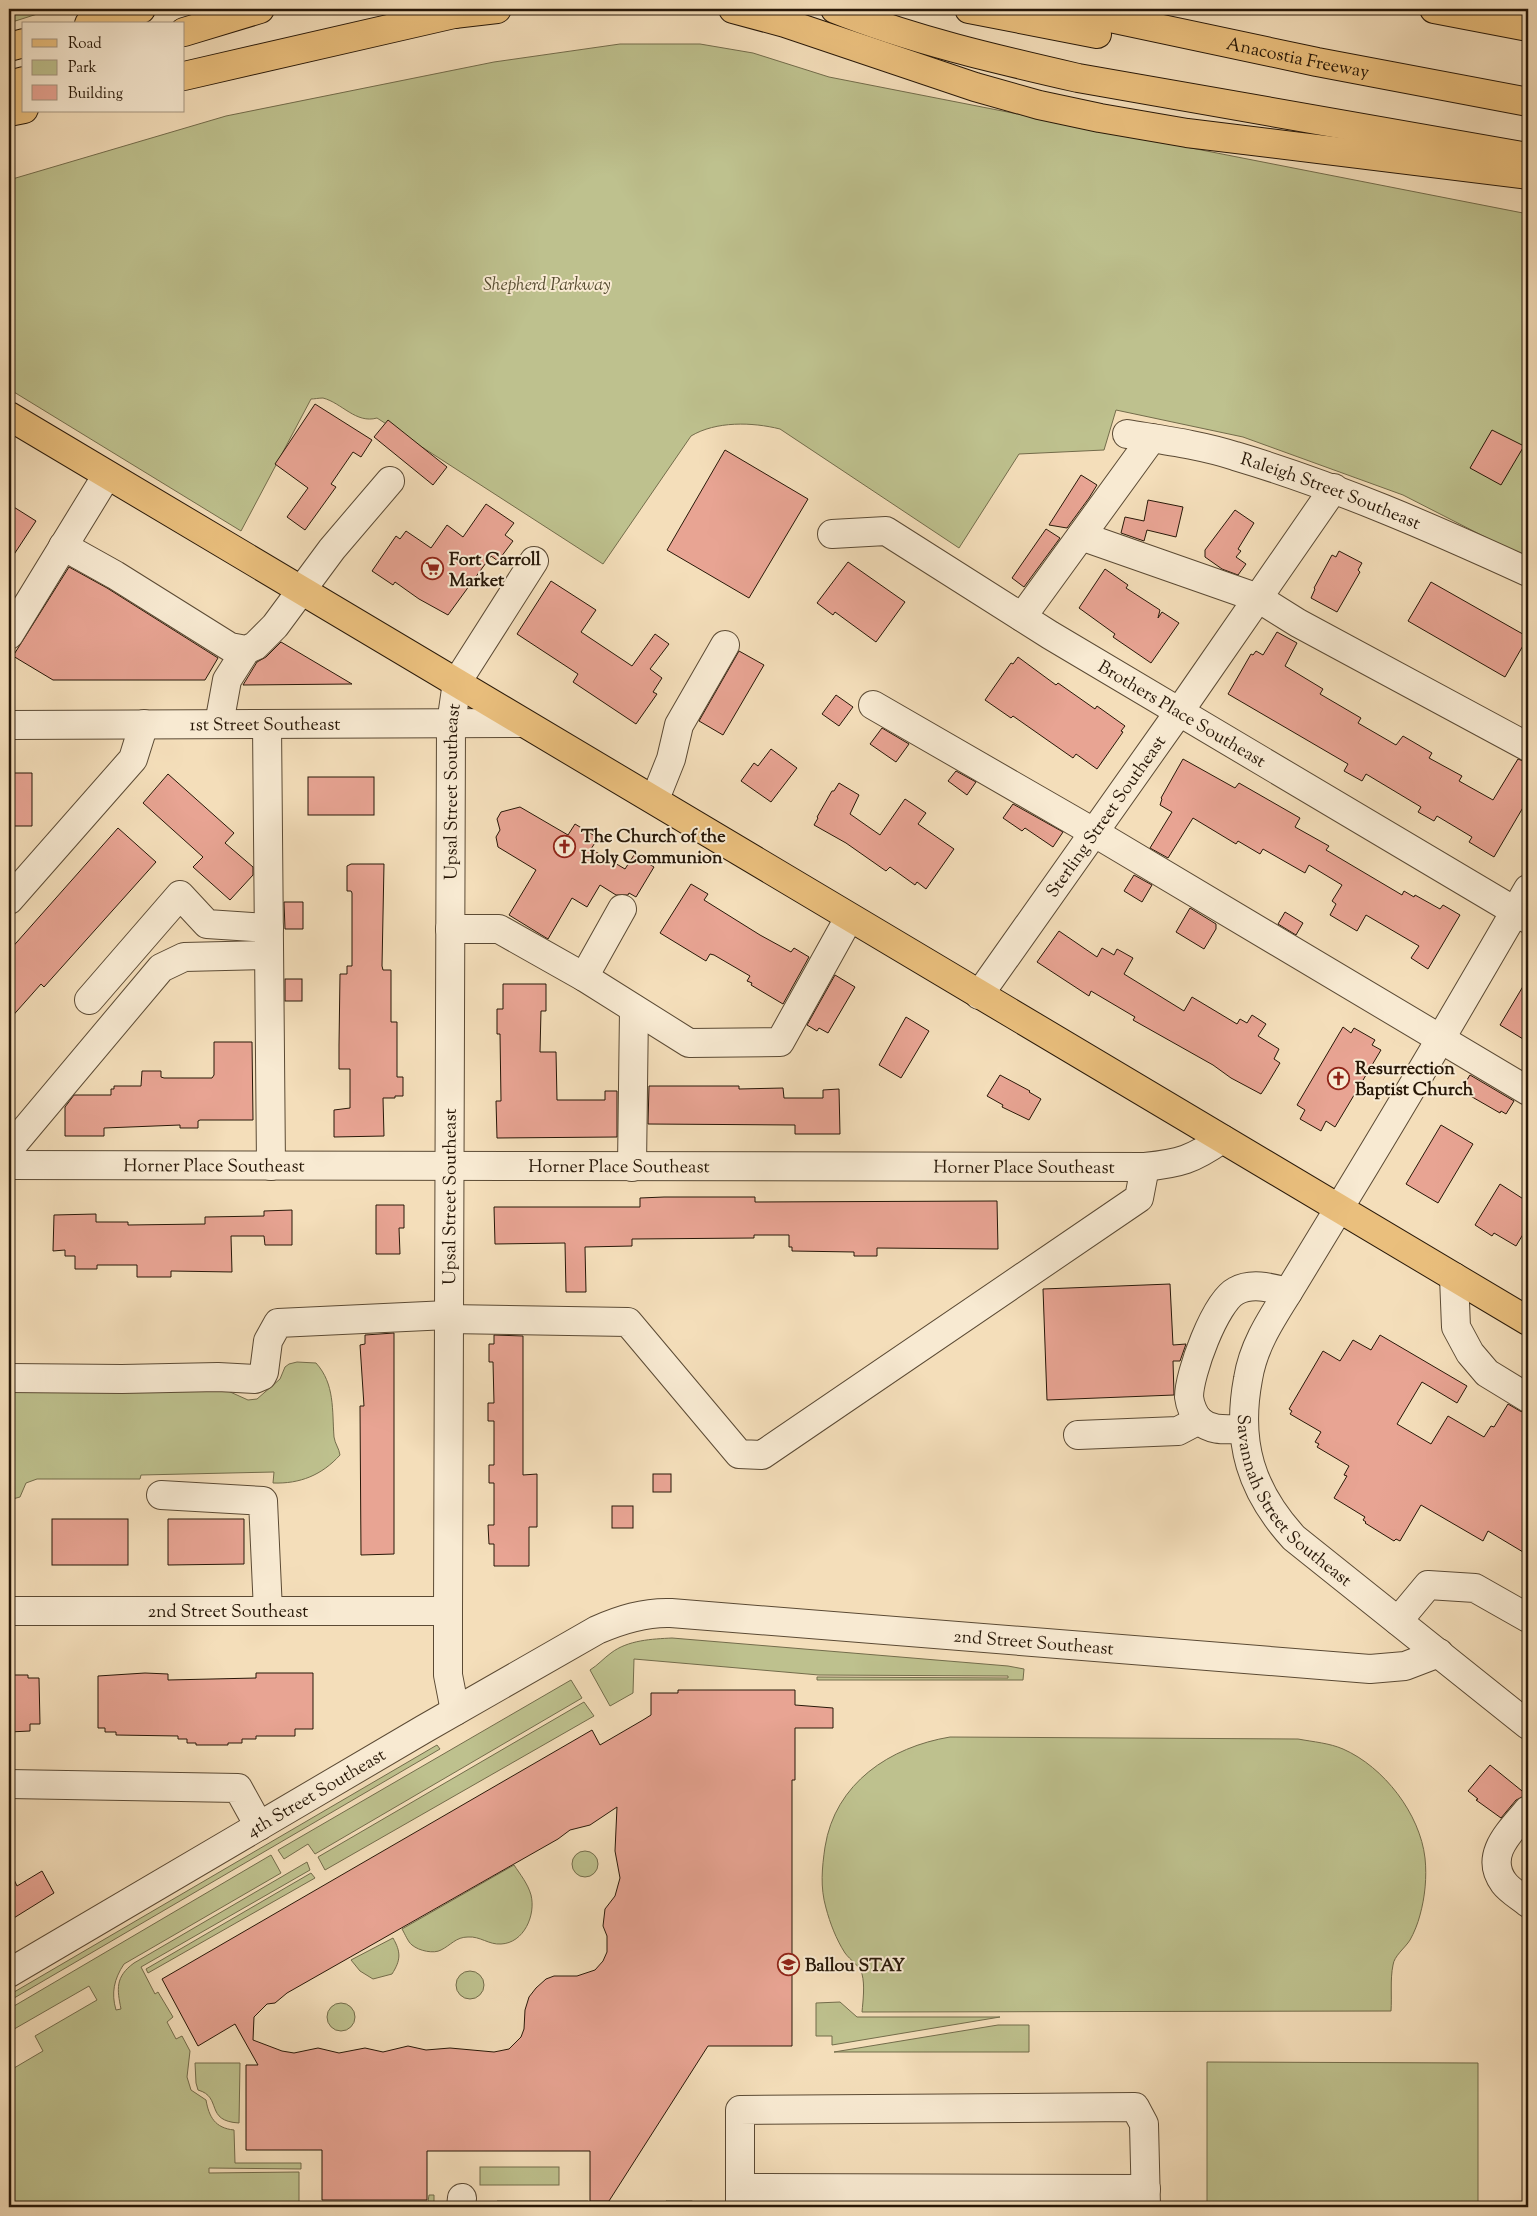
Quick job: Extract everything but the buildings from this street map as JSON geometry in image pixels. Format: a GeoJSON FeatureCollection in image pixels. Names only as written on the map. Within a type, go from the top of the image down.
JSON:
{"type":"FeatureCollection","features":[{"type":"Feature","properties":{"kind":"main road"},"geometry":{"type":"LineString","coordinates":[[96,22],[141,9]]}},
{"type":"Feature","properties":{"kind":"main road"},"geometry":{"type":"LineString","coordinates":[[185,32],[260,9]]}},
{"type":"Feature","properties":{"kind":"main road"},"geometry":{"type":"LineString","coordinates":[[185,76],[461,11],[497,9]]}},
{"type":"Feature","properties":{"kind":"main road"},"geometry":{"type":"LineString","coordinates":[[733,9],[784,23],[975,87],[1085,115],[1180,132],[1528,175]]}},
{"type":"Feature","properties":{"kind":"main road"},"geometry":{"type":"LineString","coordinates":[[835,9],[886,27],[980,54],[1114,85],[1528,157]]}},
{"type":"Feature","properties":{"kind":"main road"},"geometry":{"type":"LineString","coordinates":[[969,9],[1202,55],[1317,62]]}},
{"type":"Feature","properties":{"kind":"main road","name":"Anacostia Freeway"},"geometry":{"type":"LineString","coordinates":[[1068,9],[1317,62],[1528,102]]}},
{"type":"Feature","properties":{"kind":"main road"},"geometry":{"type":"LineString","coordinates":[[1434,9],[1528,27]]}},
{"type":"Feature","properties":{"kind":"main road"},"geometry":{"type":"LineString","coordinates":[[9,47],[22,43]]}},
{"type":"Feature","properties":{"kind":"main road"},"geometry":{"type":"LineString","coordinates":[[9,85],[22,82]]}},
{"type":"Feature","properties":{"kind":"main road"},"geometry":{"type":"LineString","coordinates":[[9,112],[22,109]]}},
{"type":"Feature","properties":{"kind":"main road"},"geometry":{"type":"LineString","coordinates":[[9,416],[457,682],[522,723],[655,799],[848,918],[1528,1321]]}},
{"type":"Feature","properties":{"kind":"street","name":"Raleigh Street Southeast"},"geometry":{"type":"LineString","coordinates":[[1081,536],[1139,436],[1233,455],[1334,488],[1402,515],[1528,572]]}},
{"type":"Feature","properties":{"kind":"street"},"geometry":{"type":"LineString","coordinates":[[9,635],[107,474]]}},
{"type":"Feature","properties":{"kind":"street"},"geometry":{"type":"LineString","coordinates":[[219,724],[227,680],[246,650],[255,646],[275,626],[301,589],[390,481]]}},
{"type":"Feature","properties":{"kind":"street","name":"Sterling Street Southeast"},"geometry":{"type":"LineString","coordinates":[[979,995],[1095,832],[1334,488]]}},
{"type":"Feature","properties":{"kind":"street","name":"Brothers Place Southeast"},"geometry":{"type":"LineString","coordinates":[[832,534],[886,532],[1179,712],[1524,906]]}},
{"type":"Feature","properties":{"kind":"street"},"geometry":{"type":"LineString","coordinates":[[1022,617],[1081,536],[1258,598],[1298,623],[1528,747]]}},
{"type":"Feature","properties":{"kind":"street"},"geometry":{"type":"LineString","coordinates":[[63,546],[115,575],[230,647],[246,650]]}},
{"type":"Feature","properties":{"kind":"street"},"geometry":{"type":"LineString","coordinates":[[457,682],[534,561]]}},
{"type":"Feature","properties":{"kind":"street"},"geometry":{"type":"LineString","coordinates":[[655,799],[671,760],[679,725],[725,645]]}},
{"type":"Feature","properties":{"kind":"street","name":"Upsal Street Southeast"},"geometry":{"type":"LineString","coordinates":[[455,1711],[448,1675],[448,1166],[451,724],[457,682]]}},
{"type":"Feature","properties":{"kind":"street"},"geometry":{"type":"LineString","coordinates":[[873,705],[1095,832],[1528,1091]]}},
{"type":"Feature","properties":{"kind":"street","name":"1st Street Southeast"},"geometry":{"type":"LineString","coordinates":[[9,725],[522,723]]}},
{"type":"Feature","properties":{"kind":"street"},"geometry":{"type":"LineString","coordinates":[[9,900],[133,760],[144,724]]}},
{"type":"Feature","properties":{"kind":"street"},"geometry":{"type":"LineString","coordinates":[[267,724],[271,1166]]}},
{"type":"Feature","properties":{"kind":"street"},"geometry":{"type":"LineString","coordinates":[[89,1000],[180,896],[207,924],[269,928]]}},
{"type":"Feature","properties":{"kind":"street","name":"Savannah Street Southeast"},"geometry":{"type":"LineString","coordinates":[[1524,906],[1440,1038],[1339,1210],[1261,1337],[1253,1357],[1244,1398],[1244,1429],[1246,1451],[1256,1483],[1279,1522],[1294,1538],[1528,1725]]}},
{"type":"Feature","properties":{"kind":"street"},"geometry":{"type":"LineString","coordinates":[[584,976],[622,909]]}},
{"type":"Feature","properties":{"kind":"street"},"geometry":{"type":"LineString","coordinates":[[450,929],[499,929],[584,976],[689,1043],[780,1042],[848,918]]}},
{"type":"Feature","properties":{"kind":"street"},"geometry":{"type":"LineString","coordinates":[[9,1148],[161,968],[184,957],[269,955]]}},
{"type":"Feature","properties":{"kind":"street"},"geometry":{"type":"LineString","coordinates":[[632,1167],[634,1009]]}},
{"type":"Feature","properties":{"kind":"street","name":"Horner Place Southeast"},"geometry":{"type":"LineString","coordinates":[[9,1165],[1145,1167],[1179,1163],[1202,1154],[1222,1139]]}},
{"type":"Feature","properties":{"kind":"street"},"geometry":{"type":"LineString","coordinates":[[9,1378],[122,1379],[218,1377],[255,1379],[262,1376],[264,1372],[268,1341],[278,1323],[448,1317],[628,1322],[739,1454],[762,1455],[1139,1198],[1145,1167]]}},
{"type":"Feature","properties":{"kind":"street"},"geometry":{"type":"LineString","coordinates":[[1454,1277],[1456,1327],[1470,1353],[1487,1373],[1528,1398]]}},
{"type":"Feature","properties":{"kind":"street"},"geometry":{"type":"LineString","coordinates":[[1244,1429],[1211,1429],[1199,1420],[1192,1408],[1189,1397],[1200,1349],[1222,1304],[1235,1291],[1249,1286],[1288,1292]]}},
{"type":"Feature","properties":{"kind":"street"},"geometry":{"type":"LineString","coordinates":[[1078,1435],[1178,1431],[1199,1420]]}},
{"type":"Feature","properties":{"kind":"street"},"geometry":{"type":"LineString","coordinates":[[161,1495],[263,1501],[268,1611]]}},
{"type":"Feature","properties":{"kind":"street"},"geometry":{"type":"LineString","coordinates":[[1398,1621],[1428,1585],[1475,1588],[1528,1618]]}},
{"type":"Feature","properties":{"kind":"street","name":"2nd Street Southeast"},"geometry":{"type":"LineString","coordinates":[[9,1611],[448,1612]]}},
{"type":"Feature","properties":{"kind":"street","name":"2nd Street Southeast"},"geometry":{"type":"LineString","coordinates":[[628,1618],[648,1614],[670,1613],[1370,1669],[1406,1666],[1439,1653]]}},
{"type":"Feature","properties":{"kind":"street","name":"4th Street Southeast"},"geometry":{"type":"LineString","coordinates":[[9,1973],[455,1711],[597,1630],[628,1618]]}},
{"type":"Feature","properties":{"kind":"street"},"geometry":{"type":"LineString","coordinates":[[9,1784],[238,1788],[259,1826]]}},
{"type":"Feature","properties":{"kind":"street"},"geometry":{"type":"LineString","coordinates":[[1528,1810],[1500,1844],[1497,1856],[1498,1872],[1505,1885],[1528,1903]]}},
{"type":"Feature","properties":{"kind":"street"},"geometry":{"type":"LineString","coordinates":[[1134,2107],[1144,2124],[1146,2198],[740,2197],[740,2110],[1134,2107]]}},
{"type":"Feature","properties":{"kind":"green space"},"geometry":{"type":"Polygon","coordinates":[[[9,9],[53,9],[9,23],[9,9]]]}},
{"type":"Feature","properties":{"kind":"green space","name":"Shepherd Parkway"},"geometry":{"type":"Polygon","coordinates":[[[620,44],[700,44],[753,53],[829,77],[1528,214],[1528,559],[1403,495],[1243,437],[1116,410],[1104,450],[1019,454],[959,548],[780,429],[758,425],[734,424],[701,431],[691,436],[603,564],[377,418],[369,419],[356,416],[323,398],[311,399],[241,531],[9,389],[9,180],[226,116],[494,62],[620,44]]]}},
{"type":"Feature","properties":{"kind":"green space"},"geometry":{"type":"Polygon","coordinates":[[[297,1362],[316,1363],[327,1380],[330,1389],[334,1437],[340,1455],[326,1468],[310,1477],[283,1483],[273,1483],[274,1472],[141,1475],[140,1479],[37,1479],[26,1483],[20,1497],[9,1500],[9,1392],[205,1389],[228,1391],[248,1400],[257,1399],[280,1379],[285,1367],[297,1362]]]}},
{"type":"Feature","properties":{"kind":"green space"},"geometry":{"type":"Polygon","coordinates":[[[672,1638],[1008,1666],[1024,1669],[1023,1680],[817,1680],[817,1677],[1008,1678],[1008,1676],[819,1675],[634,1659],[633,1693],[610,1706],[590,1670],[611,1653],[625,1645],[640,1641],[672,1638]]]}},
{"type":"Feature","properties":{"kind":"green space"},"geometry":{"type":"Polygon","coordinates":[[[571,1680],[582,1698],[315,1854],[308,1844],[284,1859],[278,1850],[571,1680]]]}},
{"type":"Feature","properties":{"kind":"green space"},"geometry":{"type":"Polygon","coordinates":[[[584,1702],[594,1716],[325,1870],[318,1857],[584,1702]]]}},
{"type":"Feature","properties":{"kind":"green space"},"geometry":{"type":"Polygon","coordinates":[[[950,1737],[1298,1739],[1332,1745],[1358,1757],[1386,1780],[1408,1809],[1422,1841],[1425,1858],[1425,1887],[1419,1918],[1410,1940],[1393,1965],[1391,2011],[862,2012],[864,1988],[862,1974],[845,1953],[839,1942],[831,1925],[824,1900],[822,1885],[823,1862],[831,1824],[840,1804],[853,1787],[869,1772],[887,1759],[907,1749],[950,1737]]]}},
{"type":"Feature","properties":{"kind":"green space"},"geometry":{"type":"Polygon","coordinates":[[[437,1745],[440,1749],[9,2001],[9,1995],[437,1745]]]}},
{"type":"Feature","properties":{"kind":"green space"},"geometry":{"type":"Polygon","coordinates":[[[585,1851],[594,1855],[598,1864],[594,1873],[585,1877],[576,1873],[572,1864],[576,1855],[585,1851]]]}},
{"type":"Feature","properties":{"kind":"green space"},"geometry":{"type":"Polygon","coordinates":[[[271,1855],[281,1873],[124,1964],[116,1981],[114,1998],[116,2010],[121,2009],[118,1989],[120,1978],[134,1963],[307,1862],[310,1870],[141,1967],[155,1994],[158,1992],[173,2017],[167,2022],[176,2039],[182,2036],[190,2051],[187,2077],[191,2090],[206,2100],[214,2121],[222,2127],[234,2130],[235,2163],[301,2163],[301,2169],[209,2168],[209,2173],[299,2172],[299,2207],[17,2207],[9,2205],[9,2071],[43,2051],[35,2036],[97,2000],[89,1986],[9,2032],[9,2009],[271,1855]]]}},
{"type":"Feature","properties":{"kind":"green space"},"geometry":{"type":"Polygon","coordinates":[[[514,1865],[528,1887],[532,1903],[530,1919],[516,1939],[497,1944],[477,1938],[464,1937],[434,1952],[418,1949],[409,1942],[402,1929],[514,1865]]]}},
{"type":"Feature","properties":{"kind":"green space"},"geometry":{"type":"Polygon","coordinates":[[[311,1873],[315,1878],[148,1973],[146,1969],[311,1873]]]}},
{"type":"Feature","properties":{"kind":"green space"},"geometry":{"type":"Polygon","coordinates":[[[393,1938],[399,1956],[392,1974],[373,1979],[360,1971],[351,1960],[393,1938]]]}},
{"type":"Feature","properties":{"kind":"green space"},"geometry":{"type":"Polygon","coordinates":[[[470,1971],[480,1975],[484,1985],[480,1995],[470,1999],[460,1995],[456,1985],[460,1975],[470,1971]]]}},
{"type":"Feature","properties":{"kind":"green space"},"geometry":{"type":"Polygon","coordinates":[[[840,2002],[857,2017],[1000,2017],[832,2045],[832,2036],[816,2036],[816,2003],[840,2002]]]}},
{"type":"Feature","properties":{"kind":"green space"},"geometry":{"type":"Polygon","coordinates":[[[341,2003],[351,2007],[355,2017],[351,2027],[341,2031],[331,2027],[327,2017],[331,2007],[341,2003]]]}},
{"type":"Feature","properties":{"kind":"green space"},"geometry":{"type":"Polygon","coordinates":[[[998,2025],[1029,2025],[1029,2052],[834,2052],[998,2025]]]}},
{"type":"Feature","properties":{"kind":"green space"},"geometry":{"type":"Polygon","coordinates":[[[1207,2062],[1478,2063],[1478,2203],[1207,2203],[1207,2062]]]}},
{"type":"Feature","properties":{"kind":"green space"},"geometry":{"type":"Polygon","coordinates":[[[195,2063],[240,2063],[239,2123],[221,2118],[206,2093],[198,2090],[195,2063]]]}},
{"type":"Feature","properties":{"kind":"green space"},"geometry":{"type":"Polygon","coordinates":[[[480,2167],[559,2167],[559,2185],[480,2185],[480,2167]]]}},
{"type":"Feature","properties":{"kind":"green space"},"geometry":{"type":"Polygon","coordinates":[[[429,2195],[434,2195],[434,2207],[350,2207],[350,2202],[428,2202],[429,2195]]]}},
{"type":"Feature","properties":{"kind":"green space"},"geometry":{"type":"Polygon","coordinates":[[[497,2201],[588,2201],[589,2203],[610,2203],[617,2207],[497,2207],[497,2201]]]}},
{"type":"Feature","properties":{"kind":"green space"},"geometry":{"type":"Polygon","coordinates":[[[666,2201],[692,2201],[701,2207],[676,2207],[666,2201]]]}},
{"type":"Feature","properties":{"kind":"place","name":"Fort Carroll Market"},"geometry":{"type":"Point","coordinates":[433,569]}},
{"type":"Feature","properties":{"kind":"place","name":"The Church of the Holy Communion"},"geometry":{"type":"Point","coordinates":[565,846]}},
{"type":"Feature","properties":{"kind":"place","name":"Resurrection Baptist Church"},"geometry":{"type":"Point","coordinates":[1339,1078]}},
{"type":"Feature","properties":{"kind":"place","name":"Ballou STAY"},"geometry":{"type":"Point","coordinates":[789,1965]}}]}
